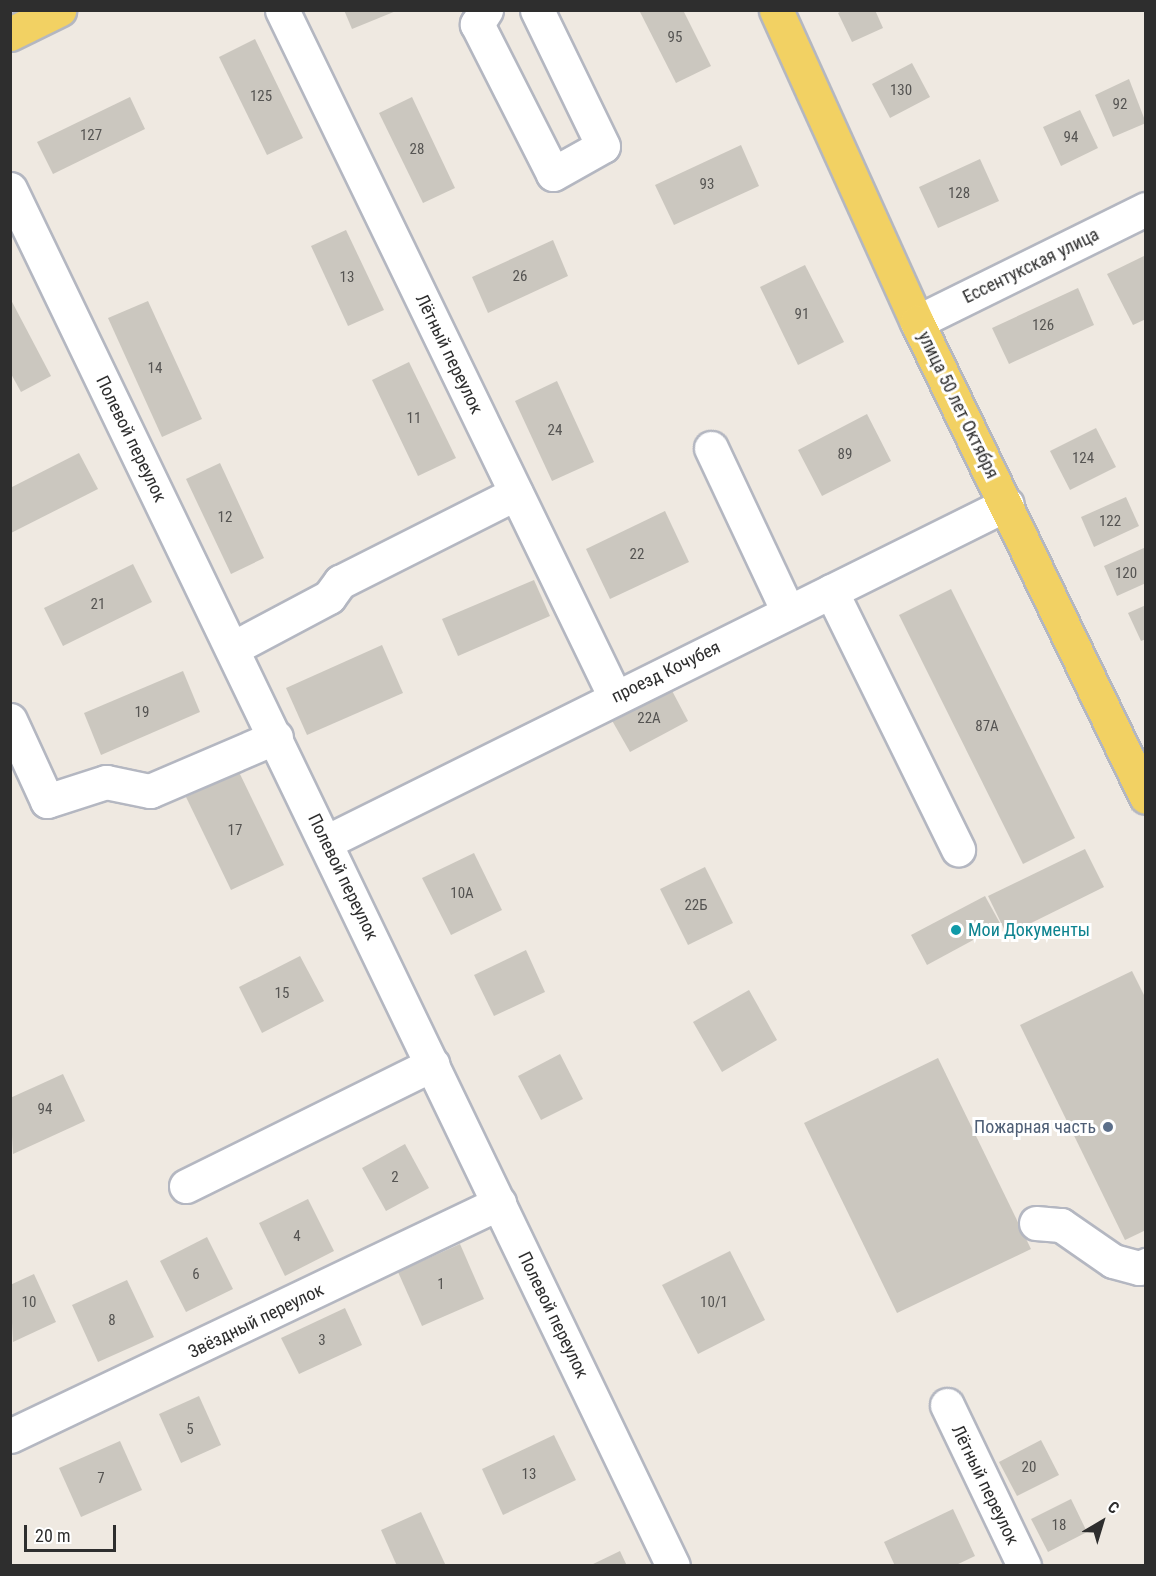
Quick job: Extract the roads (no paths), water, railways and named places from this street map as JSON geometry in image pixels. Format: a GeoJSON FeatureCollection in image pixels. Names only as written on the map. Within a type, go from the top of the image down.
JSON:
{"type":"FeatureCollection","features":[{"type":"Feature","properties":{"kind":"main road"},"geometry":{"type":"LineString","coordinates":[[10,34],[59,10]]}},
{"type":"Feature","properties":{"kind":"main road","name":"улица 50 лет Октября"},"geometry":{"type":"LineString","coordinates":[[776,10],[917,322],[1007,504],[1146,797]]}},
{"type":"Feature","properties":{"kind":"street","name":"Лётный переулок"},"geometry":{"type":"LineString","coordinates":[[282,10],[615,697]]}},
{"type":"Feature","properties":{"kind":"street"},"geometry":{"type":"LineString","coordinates":[[486,10],[477,24],[553,174],[603,146],[537,10]]}},
{"type":"Feature","properties":{"kind":"street","name":"Полевой переулок"},"geometry":{"type":"LineString","coordinates":[[10,189],[276,737],[673,1566]]}},
{"type":"Feature","properties":{"kind":"street","name":"Ессентукская улица"},"geometry":{"type":"LineString","coordinates":[[917,322],[1146,210]]}},
{"type":"Feature","properties":{"kind":"street"},"geometry":{"type":"LineString","coordinates":[[711,448],[789,612]]}},
{"type":"Feature","properties":{"kind":"street"},"geometry":{"type":"LineString","coordinates":[[233,648],[329,597],[340,582],[516,493]]}},
{"type":"Feature","properties":{"kind":"street","name":"проезд Кочубея"},"geometry":{"type":"LineString","coordinates":[[326,842],[1007,504]]}},
{"type":"Feature","properties":{"kind":"street"},"geometry":{"type":"LineString","coordinates":[[831,591],[958,849]]}},
{"type":"Feature","properties":{"kind":"street"},"geometry":{"type":"LineString","coordinates":[[10,720],[48,801],[106,782],[150,791],[276,737]]}},
{"type":"Feature","properties":{"kind":"street"},"geometry":{"type":"LineString","coordinates":[[186,1186],[433,1064]]}},
{"type":"Feature","properties":{"kind":"street","name":"Звёздный переулок"},"geometry":{"type":"LineString","coordinates":[[10,1436],[499,1203]]}},
{"type":"Feature","properties":{"kind":"street"},"geometry":{"type":"LineString","coordinates":[[1036,1223],[1061,1225],[1113,1261],[1139,1269],[1146,1265]]}},
{"type":"Feature","properties":{"kind":"street","name":"Лётный переулок"},"geometry":{"type":"LineString","coordinates":[[947,1405],[1024,1566]]}},
{"type":"Feature","properties":{"kind":"place","name":"Мои Документы"},"geometry":{"type":"Point","coordinates":[956,930]}},
{"type":"Feature","properties":{"kind":"place","name":"Пожарная часть"},"geometry":{"type":"Point","coordinates":[1108,1127]}}]}
